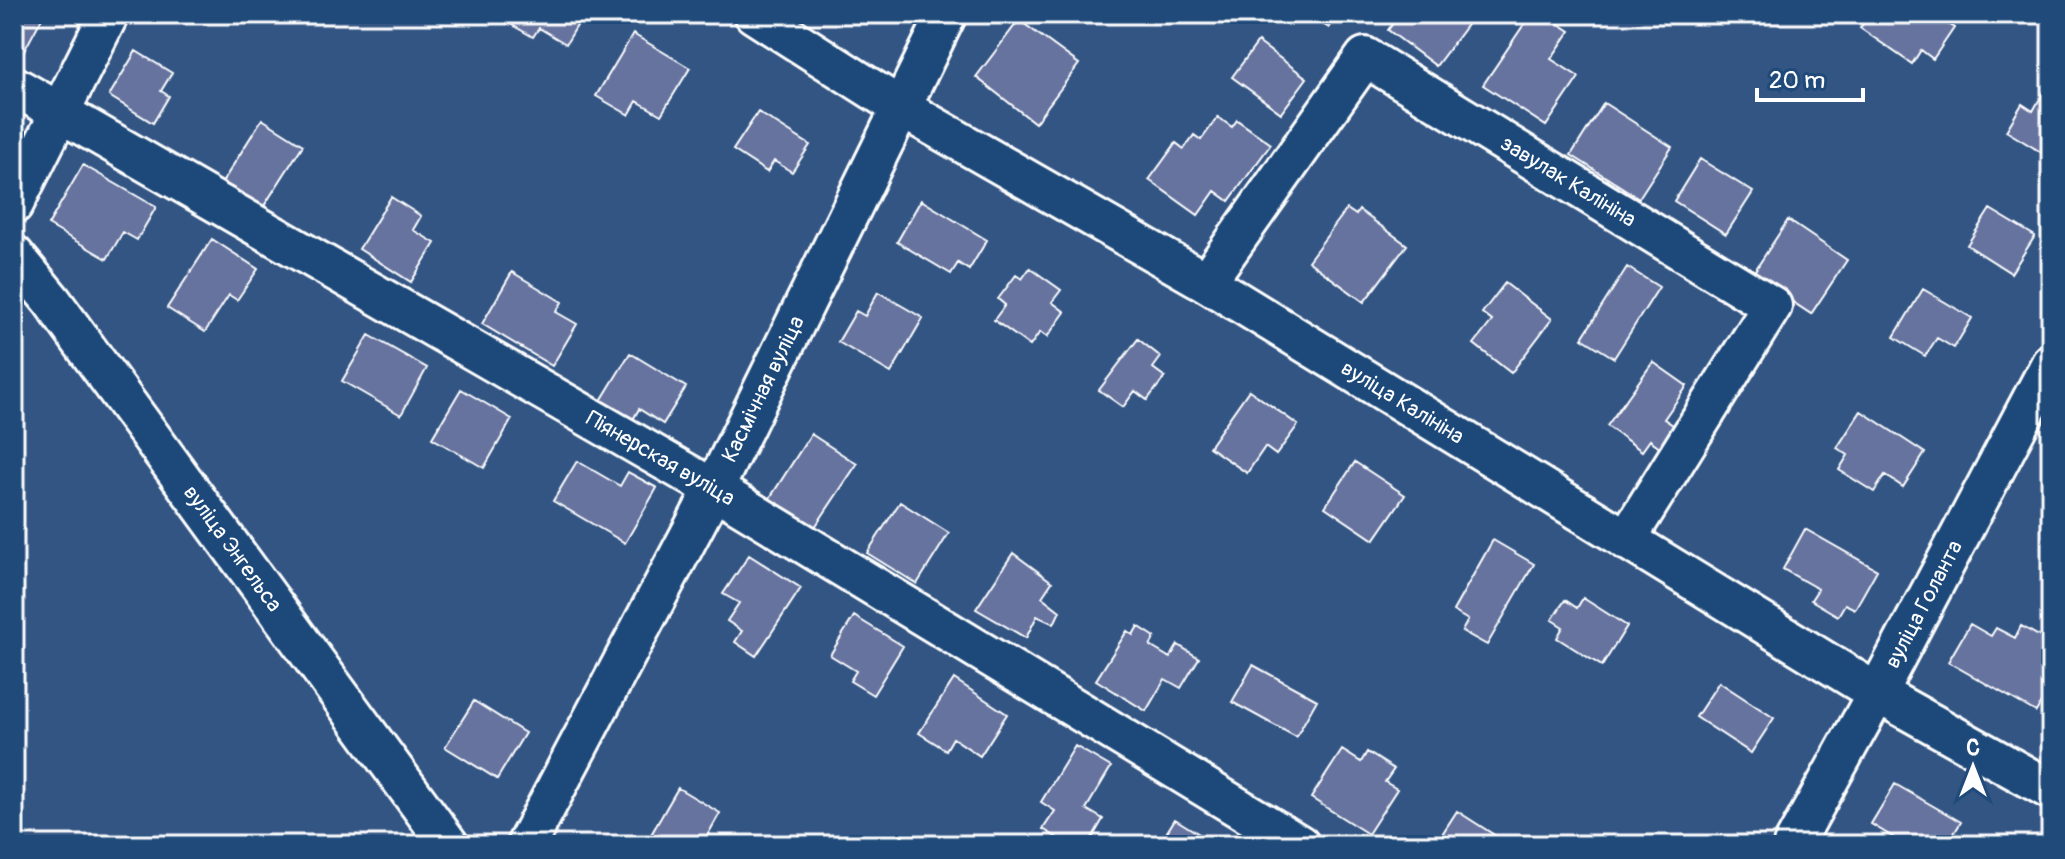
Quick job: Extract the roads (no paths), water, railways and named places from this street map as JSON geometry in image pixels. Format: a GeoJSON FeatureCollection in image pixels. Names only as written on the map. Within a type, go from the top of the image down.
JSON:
{"type":"FeatureCollection","features":[{"type":"Feature","properties":{"kind":"street"},"geometry":{"type":"LineString","coordinates":[[14,204],[109,14]]}},
{"type":"Feature","properties":{"kind":"street","name":"вуліца Калініна"},"geometry":{"type":"LineString","coordinates":[[754,14],[900,107],[1206,282],[1877,693],[2051,790]]}},
{"type":"Feature","properties":{"kind":"street","name":"Касмічная вуліца"},"geometry":{"type":"LineString","coordinates":[[526,845],[714,489],[947,14]]}},
{"type":"Feature","properties":{"kind":"street","name":"завулак Калініна"},"geometry":{"type":"LineString","coordinates":[[1206,282],[1365,57],[1772,306],[1626,540]]}},
{"type":"Feature","properties":{"kind":"street","name":"Піянерская вуліца"},"geometry":{"type":"LineString","coordinates":[[14,86],[714,489],[1300,845]]}},
{"type":"Feature","properties":{"kind":"street","name":"вуліца Энгельса"},"geometry":{"type":"LineString","coordinates":[[14,255],[52,301],[449,845]]}},
{"type":"Feature","properties":{"kind":"street","name":"вуліца Голанта"},"geometry":{"type":"LineString","coordinates":[[1793,845],[2051,363]]}}]}
